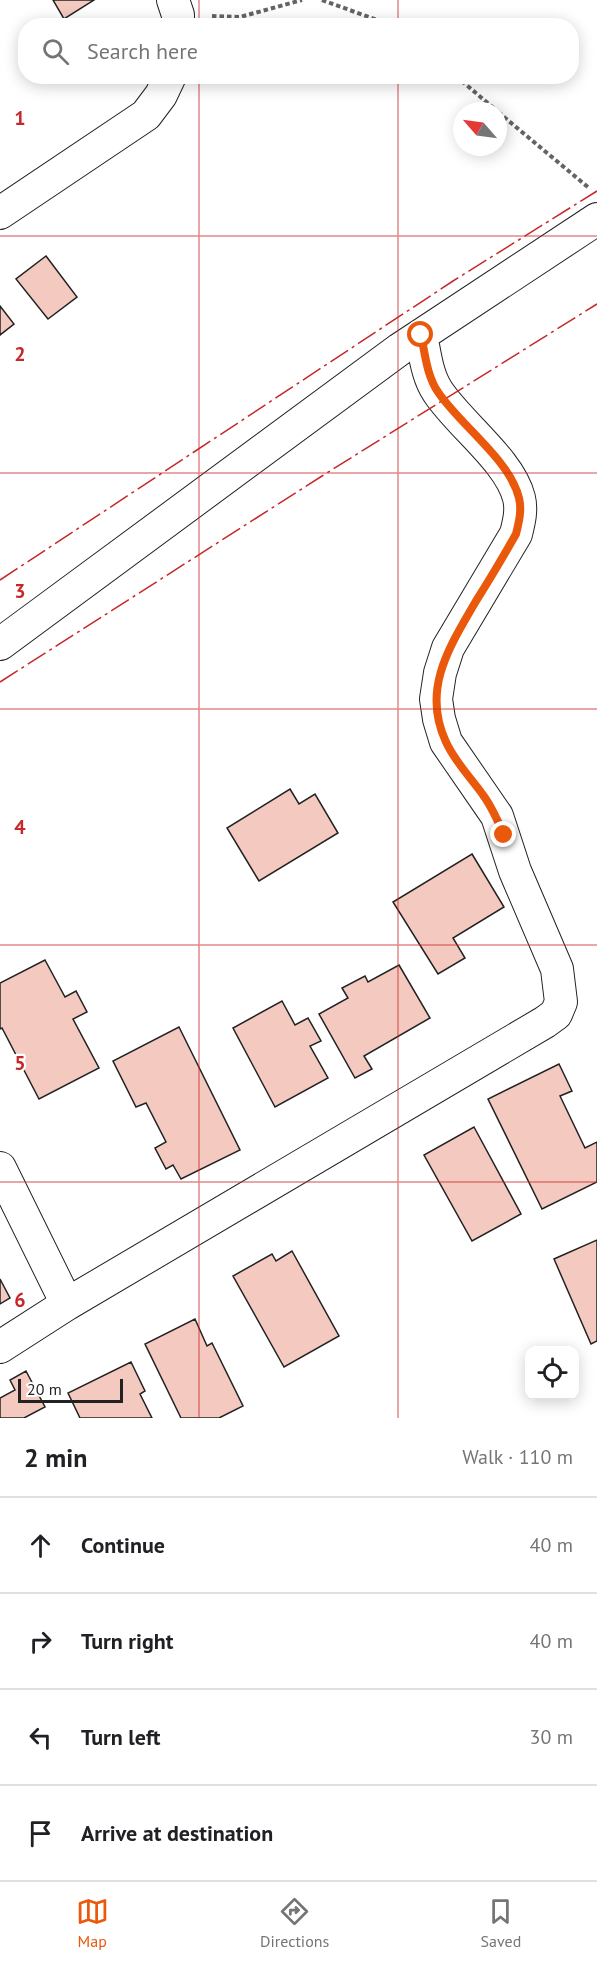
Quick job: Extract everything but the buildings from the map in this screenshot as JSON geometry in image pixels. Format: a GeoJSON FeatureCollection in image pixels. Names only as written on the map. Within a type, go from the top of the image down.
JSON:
{"type":"FeatureCollection","features":[{"type":"Feature","properties":{"kind":"street"},"geometry":{"type":"LineString","coordinates":[[0,213],[146,115],[166,84]]}},
{"type":"Feature","properties":{"kind":"street"},"geometry":{"type":"LineString","coordinates":[[0,644],[421,335],[597,219]]}},
{"type":"Feature","properties":{"kind":"street"},"geometry":{"type":"LineString","coordinates":[[0,1347],[67,1304],[545,1022],[556,1014],[561,1002],[561,987],[557,969],[515,871],[497,816],[446,742],[436,699],[440,673],[448,648],[516,534],[520,518],[519,498],[502,465],[449,407],[437,390],[429,371],[421,335]]}},
{"type":"Feature","properties":{"kind":"street"},"geometry":{"type":"LineString","coordinates":[[0,1168],[67,1304]]}},
{"type":"Feature","properties":{"kind":"path"},"geometry":{"type":"LineString","coordinates":[[177,14],[240,17],[302,0]]}},
{"type":"Feature","properties":{"kind":"path"},"geometry":{"type":"LineString","coordinates":[[322,0],[372,18]]}},
{"type":"Feature","properties":{"kind":"path"},"geometry":{"type":"LineString","coordinates":[[466,84],[487,102]]}},
{"type":"Feature","properties":{"kind":"path"},"geometry":{"type":"LineString","coordinates":[[507,119],[597,194]]}},
{"type":"Feature","properties":{"kind":"power"},"geometry":{"type":"LineString","coordinates":[[0,580],[453,281],[597,191]]}},
{"type":"Feature","properties":{"kind":"power"},"geometry":{"type":"LineString","coordinates":[[0,682],[597,304]]}},
{"type":"Feature","properties":{"kind":"route"},"geometry":{"type":"LineString","coordinates":[[421,335],[429,371],[437,390],[449,407],[502,465],[519,498],[520,518],[516,534],[448,648],[440,673],[436,699],[446,742],[497,816],[504,835]]}}]}
